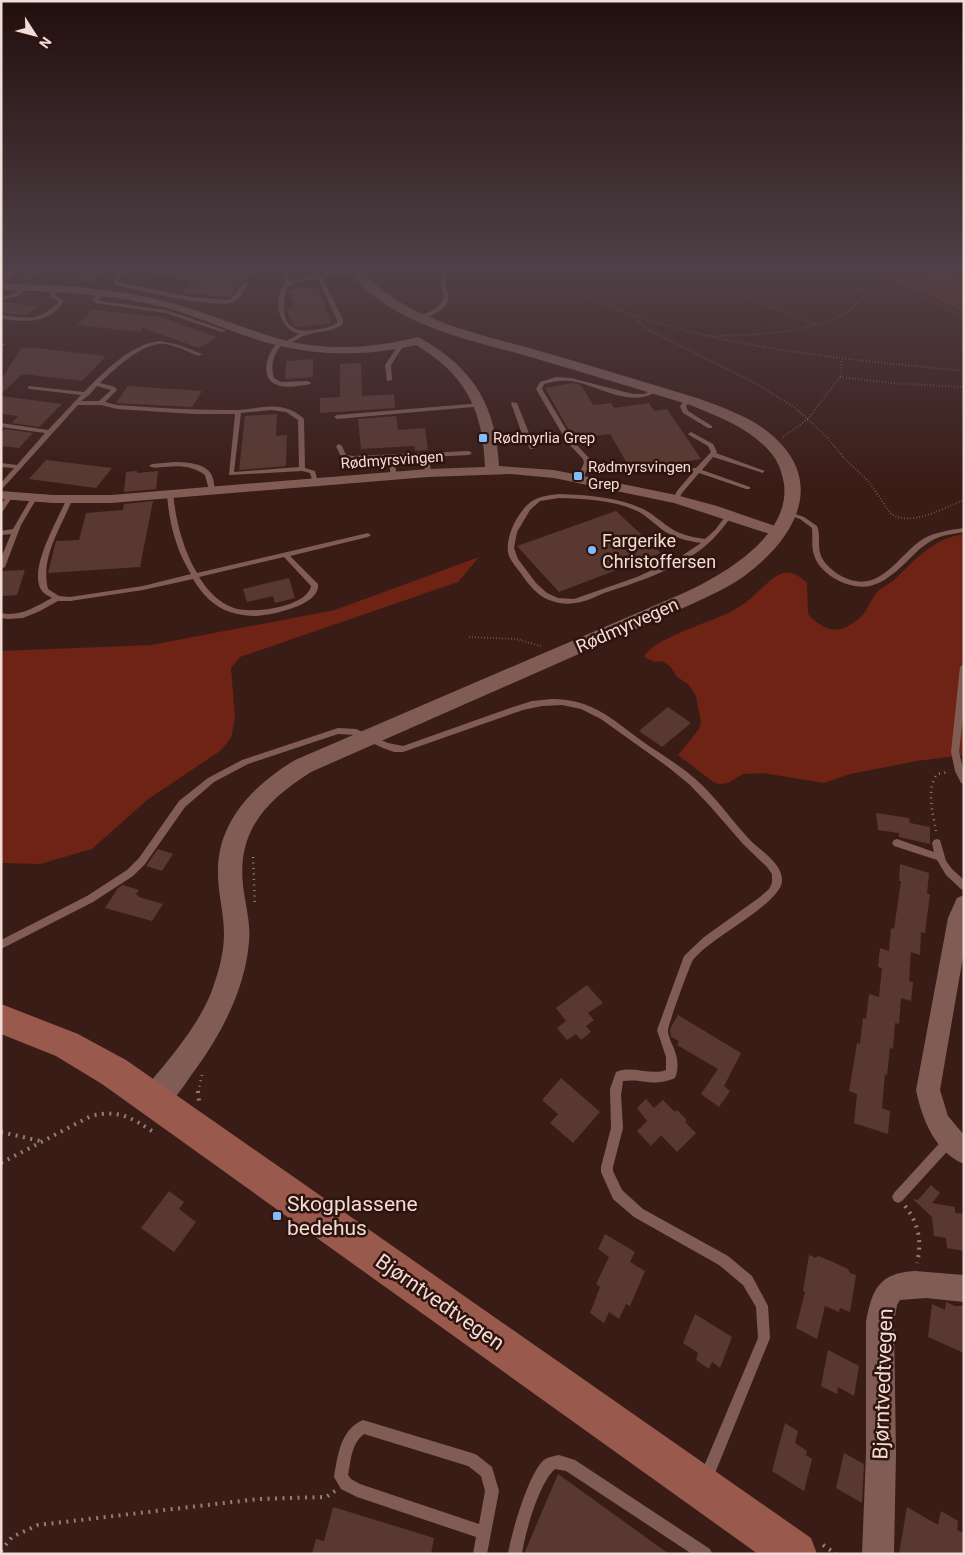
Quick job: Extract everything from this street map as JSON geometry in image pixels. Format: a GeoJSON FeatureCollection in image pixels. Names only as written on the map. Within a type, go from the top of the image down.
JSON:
{"type":"FeatureCollection","features":[{"type":"Feature","properties":{"kind":"main road","name":"Bjørntvedtvegen"},"geometry":{"type":"LineString","coordinates":[[1,1019],[74,1049],[114,1072],[795,1554]]}},
{"type":"Feature","properties":{"kind":"street"},"geometry":{"type":"LineString","coordinates":[[270,340],[309,349],[341,352],[401,345],[418,341],[445,358],[467,381],[482,405],[490,442],[492,470]]}},
{"type":"Feature","properties":{"kind":"street"},"geometry":{"type":"LineString","coordinates":[[486,340],[724,412],[759,432],[776,448],[786,461],[793,476],[794,497],[785,523]]}},
{"type":"Feature","properties":{"kind":"street","name":"Rødmyrsvingen"},"geometry":{"type":"LineString","coordinates":[[4,492],[34,498],[69,500],[111,499],[428,473],[492,470],[554,474],[676,499],[730,514],[785,523]]}},
{"type":"Feature","properties":{"kind":"street","name":"Rødmyrvegen"},"geometry":{"type":"LineString","coordinates":[[154,1100],[197,1045],[221,1004],[235,954],[237,935],[230,864],[232,851],[244,819],[266,791],[284,777],[303,766],[720,582],[750,561],[785,523]]}},
{"type":"Feature","properties":{"kind":"street"},"geometry":{"type":"LineString","coordinates":[[957,1146],[933,1114],[928,1090],[959,918],[964,904]]}},
{"type":"Feature","properties":{"kind":"street","name":"Bjørntvedtvegen"},"geometry":{"type":"LineString","coordinates":[[878,1554],[881,1454],[880,1322],[883,1301],[892,1288],[902,1285],[964,1289]]}},
{"type":"Feature","properties":{"kind":"lane"},"geometry":{"type":"LineString","coordinates":[[290,340],[282,343],[271,354],[268,374],[270,378],[278,383],[308,383]]}},
{"type":"Feature","properties":{"kind":"lane"},"geometry":{"type":"LineString","coordinates":[[1,510],[4,492],[19,467],[49,432],[96,384],[123,360],[151,344],[168,344],[199,354]]}},
{"type":"Feature","properties":{"kind":"lane"},"geometry":{"type":"LineString","coordinates":[[389,380],[388,365],[401,345]]}},
{"type":"Feature","properties":{"kind":"lane"},"geometry":{"type":"LineString","coordinates":[[580,479],[587,463],[586,458],[570,442],[539,389],[542,383],[553,378],[570,378],[637,396],[648,395],[655,390]]}},
{"type":"Feature","properties":{"kind":"lane"},"geometry":{"type":"LineString","coordinates":[[96,384],[113,388],[114,390],[101,403]]}},
{"type":"Feature","properties":{"kind":"lane"},"geometry":{"type":"LineString","coordinates":[[30,387],[87,394]]}},
{"type":"Feature","properties":{"kind":"lane"},"geometry":{"type":"LineString","coordinates":[[688,400],[683,406],[685,412],[710,427]]}},
{"type":"Feature","properties":{"kind":"lane"},"geometry":{"type":"LineString","coordinates":[[78,403],[101,403],[117,407],[194,412],[238,412],[279,408],[297,415],[300,420],[302,469]]}},
{"type":"Feature","properties":{"kind":"lane"},"geometry":{"type":"LineString","coordinates":[[514,403],[532,448]]}},
{"type":"Feature","properties":{"kind":"lane"},"geometry":{"type":"LineString","coordinates":[[337,417],[482,405]]}},
{"type":"Feature","properties":{"kind":"lane"},"geometry":{"type":"LineString","coordinates":[[238,412],[231,474],[302,469],[313,472],[315,482]]}},
{"type":"Feature","properties":{"kind":"lane"},"geometry":{"type":"LineString","coordinates":[[1,425],[49,432]]}},
{"type":"Feature","properties":{"kind":"lane"},"geometry":{"type":"LineString","coordinates":[[676,499],[679,492],[714,452],[711,445],[691,434]]}},
{"type":"Feature","properties":{"kind":"lane"},"geometry":{"type":"LineString","coordinates":[[490,442],[528,438]]}},
{"type":"Feature","properties":{"kind":"lane"},"geometry":{"type":"LineString","coordinates":[[339,446],[343,456],[347,457],[391,458],[469,453]]}},
{"type":"Feature","properties":{"kind":"lane"},"geometry":{"type":"LineString","coordinates":[[712,454],[762,471]]}},
{"type":"Feature","properties":{"kind":"lane"},"geometry":{"type":"LineString","coordinates":[[426,456],[428,473]]}},
{"type":"Feature","properties":{"kind":"lane"},"geometry":{"type":"LineString","coordinates":[[391,458],[394,476]]}},
{"type":"Feature","properties":{"kind":"lane"},"geometry":{"type":"LineString","coordinates":[[152,466],[170,464],[194,466],[208,474],[212,490]]}},
{"type":"Feature","properties":{"kind":"lane"},"geometry":{"type":"LineString","coordinates":[[1,465],[19,467]]}},
{"type":"Feature","properties":{"kind":"lane"},"geometry":{"type":"LineString","coordinates":[[652,471],[698,470],[748,488]]}},
{"type":"Feature","properties":{"kind":"lane"},"geometry":{"type":"LineString","coordinates":[[170,494],[176,535],[195,576],[210,598],[228,609],[252,614],[280,610],[310,596],[315,591],[315,586],[286,555]]}},
{"type":"Feature","properties":{"kind":"lane"},"geometry":{"type":"LineString","coordinates":[[708,541],[676,534],[633,506],[564,496],[540,499],[525,510],[511,549],[512,556],[534,588],[548,598],[565,602],[575,601],[674,563],[708,541],[724,525],[730,514]]}},
{"type":"Feature","properties":{"kind":"lane"},"geometry":{"type":"LineString","coordinates":[[1,567],[15,532],[34,498]]}},
{"type":"Feature","properties":{"kind":"lane"},"geometry":{"type":"LineString","coordinates":[[69,500],[46,552],[41,572],[45,590],[57,598],[70,599],[134,589],[368,535]]}},
{"type":"Feature","properties":{"kind":"lane"},"geometry":{"type":"LineString","coordinates":[[785,523],[802,518],[815,527],[818,557],[837,577],[856,584],[877,581],[886,576],[924,542],[944,533],[964,530]]}},
{"type":"Feature","properties":{"kind":"lane"},"geometry":{"type":"LineString","coordinates":[[1,533],[15,532]]}},
{"type":"Feature","properties":{"kind":"lane"},"geometry":{"type":"LineString","coordinates":[[1,615],[12,617],[22,615],[57,598]]}},
{"type":"Feature","properties":{"kind":"lane"},"geometry":{"type":"LineString","coordinates":[[964,667],[955,752],[959,771],[964,781]]}},
{"type":"Feature","properties":{"kind":"lane"},"geometry":{"type":"LineString","coordinates":[[1,945],[90,899],[130,873],[142,861],[182,804],[211,780],[245,762],[338,731],[348,730],[368,737],[393,750],[403,749],[528,705],[560,702],[578,704],[605,718],[686,776],[701,790],[753,850],[775,870],[778,882],[775,889],[766,898],[712,936],[693,951],[688,959],[662,1030],[665,1042],[673,1055],[674,1066],[671,1074],[662,1079],[628,1074],[620,1076],[615,1085],[614,1096],[618,1122],[606,1171],[611,1185],[623,1200],[637,1212],[690,1240],[744,1278],[755,1290],[762,1306],[766,1324],[764,1338],[702,1488]]}},
{"type":"Feature","properties":{"kind":"lane"},"geometry":{"type":"LineString","coordinates":[[897,843],[938,857]]}},
{"type":"Feature","properties":{"kind":"lane"},"geometry":{"type":"LineString","coordinates":[[937,843],[938,857],[943,866],[964,886]]}},
{"type":"Feature","properties":{"kind":"lane"},"geometry":{"type":"LineString","coordinates":[[898,1197],[957,1146]]}},
{"type":"Feature","properties":{"kind":"lane"},"geometry":{"type":"LineString","coordinates":[[480,1554],[484,1533],[492,1491],[487,1472],[472,1460],[363,1427],[354,1431],[341,1477],[346,1484],[356,1490],[484,1533]]}},
{"type":"Feature","properties":{"kind":"lane"},"geometry":{"type":"LineString","coordinates":[[515,1554],[539,1476],[548,1465],[558,1461],[570,1465],[705,1554]]}},
{"type":"Feature","properties":{"kind":"path"},"geometry":{"type":"LineString","coordinates":[[668,340],[769,390],[808,419],[869,482],[891,514],[896,517],[909,520],[964,500]]}},
{"type":"Feature","properties":{"kind":"path"},"geometry":{"type":"LineString","coordinates":[[726,340],[878,364],[964,371]]}},
{"type":"Feature","properties":{"kind":"path"},"geometry":{"type":"LineString","coordinates":[[779,439],[808,419],[840,377],[842,359]]}},
{"type":"Feature","properties":{"kind":"path"},"geometry":{"type":"LineString","coordinates":[[840,377],[884,383],[964,387]]}},
{"type":"Feature","properties":{"kind":"path"},"geometry":{"type":"LineString","coordinates":[[469,637],[516,639],[536,644],[558,655]]}},
{"type":"Feature","properties":{"kind":"path"},"geometry":{"type":"LineString","coordinates":[[937,843],[931,787],[932,779],[937,774],[959,771]]}},
{"type":"Feature","properties":{"kind":"path"},"geometry":{"type":"LineString","coordinates":[[253,852],[255,907]]}},
{"type":"Feature","properties":{"kind":"path"},"geometry":{"type":"LineString","coordinates":[[1,1162],[91,1116],[105,1112],[117,1112],[128,1116],[159,1136]]}},
{"type":"Feature","properties":{"kind":"path"},"geometry":{"type":"LineString","coordinates":[[1,1132],[41,1142]]}},
{"type":"Feature","properties":{"kind":"path"},"geometry":{"type":"LineString","coordinates":[[898,1197],[914,1216],[920,1234],[918,1262],[902,1285]]}},
{"type":"Feature","properties":{"kind":"path"},"geometry":{"type":"LineString","coordinates":[[1,1551],[4,1543],[18,1532],[38,1525],[258,1499],[326,1497],[346,1484]]}},
{"type":"Feature","properties":{"kind":"shaded area"},"geometry":{"type":"Polygon","coordinates":[[[964,534],[964,755],[917,761],[850,774],[824,783],[763,773],[743,774],[728,783],[719,784],[712,781],[678,755],[699,729],[701,722],[696,696],[688,684],[677,677],[670,666],[662,661],[655,662],[644,657],[648,651],[667,639],[734,610],[775,577],[783,573],[793,574],[807,583],[808,614],[814,620],[827,628],[840,629],[847,627],[861,617],[878,591],[894,580],[925,551],[943,540],[964,534]]]}},
{"type":"Feature","properties":{"kind":"shaded area"},"geometry":{"type":"Polygon","coordinates":[[[479,557],[458,582],[240,657],[231,668],[235,718],[231,738],[220,751],[147,800],[92,849],[40,864],[1,863],[1,651],[151,645],[335,610],[479,557]]]}},
{"type":"Feature","properties":{"kind":"building"},"geometry":{"type":"Polygon","coordinates":[[[175,340],[213,340],[199,348],[175,340]]]}},
{"type":"Feature","properties":{"kind":"building"},"geometry":{"type":"Polygon","coordinates":[[[21,348],[106,356],[82,381],[22,374],[1,394],[1,380],[21,348]]]}},
{"type":"Feature","properties":{"kind":"building"},"geometry":{"type":"Polygon","coordinates":[[[313,359],[313,377],[285,379],[286,361],[313,359]]]}},
{"type":"Feature","properties":{"kind":"building"},"geometry":{"type":"Polygon","coordinates":[[[361,363],[362,396],[394,394],[395,408],[320,413],[320,398],[340,397],[340,364],[361,363]]]}},
{"type":"Feature","properties":{"kind":"building"},"geometry":{"type":"Polygon","coordinates":[[[573,383],[581,385],[593,405],[611,403],[614,408],[649,403],[654,411],[667,409],[701,459],[631,470],[610,434],[574,439],[545,388],[573,383]]]}},
{"type":"Feature","properties":{"kind":"building"},"geometry":{"type":"Polygon","coordinates":[[[128,386],[202,391],[192,407],[116,403],[128,386]]]}},
{"type":"Feature","properties":{"kind":"building"},"geometry":{"type":"Polygon","coordinates":[[[1,396],[62,404],[39,427],[12,423],[18,416],[1,414],[1,396]]]}},
{"type":"Feature","properties":{"kind":"building"},"geometry":{"type":"Polygon","coordinates":[[[277,414],[276,436],[287,435],[286,466],[239,470],[245,416],[277,414]]]}},
{"type":"Feature","properties":{"kind":"building"},"geometry":{"type":"Polygon","coordinates":[[[396,416],[398,430],[425,428],[428,450],[415,451],[414,446],[361,449],[358,419],[396,416]]]}},
{"type":"Feature","properties":{"kind":"building"},"geometry":{"type":"Polygon","coordinates":[[[5,429],[33,433],[19,448],[1,446],[1,433],[5,429]]]}},
{"type":"Feature","properties":{"kind":"building"},"geometry":{"type":"Polygon","coordinates":[[[46,460],[112,468],[96,488],[29,479],[46,460]]]}},
{"type":"Feature","properties":{"kind":"building"},"geometry":{"type":"Polygon","coordinates":[[[137,471],[137,473],[158,471],[156,489],[124,492],[126,472],[137,471]]]}},
{"type":"Feature","properties":{"kind":"building"},"geometry":{"type":"Polygon","coordinates":[[[153,501],[140,567],[48,573],[56,541],[79,540],[86,513],[123,510],[124,504],[153,501]]]}},
{"type":"Feature","properties":{"kind":"building"},"geometry":{"type":"Polygon","coordinates":[[[616,511],[661,553],[559,592],[517,546],[616,511]]]}},
{"type":"Feature","properties":{"kind":"building"},"geometry":{"type":"Polygon","coordinates":[[[25,570],[17,595],[1,596],[1,571],[25,570]]]}},
{"type":"Feature","properties":{"kind":"building"},"geometry":{"type":"Polygon","coordinates":[[[289,578],[295,598],[275,603],[273,596],[247,602],[243,589],[289,578]]]}},
{"type":"Feature","properties":{"kind":"building"},"geometry":{"type":"Polygon","coordinates":[[[668,707],[691,723],[662,747],[639,731],[668,707]]]}},
{"type":"Feature","properties":{"kind":"building"},"geometry":{"type":"Polygon","coordinates":[[[876,813],[909,818],[910,823],[930,827],[930,844],[899,837],[899,833],[878,830],[876,813]]]}},
{"type":"Feature","properties":{"kind":"building"},"geometry":{"type":"Polygon","coordinates":[[[158,849],[173,854],[162,871],[146,866],[158,849]]]}},
{"type":"Feature","properties":{"kind":"building"},"geometry":{"type":"Polygon","coordinates":[[[900,864],[929,873],[927,894],[930,894],[925,933],[921,932],[920,955],[911,952],[909,981],[913,982],[911,1001],[901,998],[899,1024],[895,1023],[893,1049],[890,1048],[887,1075],[885,1074],[882,1108],[890,1111],[888,1134],[854,1123],[857,1094],[849,1091],[857,1043],[860,1044],[863,1018],[866,1019],[869,994],[879,997],[882,968],[878,967],[880,948],[889,951],[891,928],[894,929],[901,881],[899,881],[900,864]]]}},
{"type":"Feature","properties":{"kind":"building"},"geometry":{"type":"Polygon","coordinates":[[[123,885],[139,890],[136,894],[139,897],[163,904],[152,921],[105,908],[118,888],[123,885]]]}},
{"type":"Feature","properties":{"kind":"building"},"geometry":{"type":"Polygon","coordinates":[[[587,985],[603,1003],[588,1013],[594,1020],[586,1026],[591,1032],[581,1040],[576,1034],[567,1040],[557,1028],[566,1021],[556,1008],[587,985]]]}},
{"type":"Feature","properties":{"kind":"building"},"geometry":{"type":"Polygon","coordinates":[[[678,1015],[741,1053],[724,1086],[730,1091],[719,1107],[701,1094],[718,1069],[677,1045],[679,1041],[671,1037],[670,1029],[678,1015]]]}},
{"type":"Feature","properties":{"kind":"building"},"geometry":{"type":"Polygon","coordinates":[[[561,1078],[600,1112],[573,1143],[550,1123],[558,1114],[542,1100],[561,1078]]]}},
{"type":"Feature","properties":{"kind":"building"},"geometry":{"type":"Polygon","coordinates":[[[646,1099],[654,1108],[663,1100],[675,1112],[677,1110],[687,1120],[685,1122],[696,1133],[677,1152],[661,1135],[651,1146],[637,1131],[647,1121],[637,1108],[646,1099]]]}},
{"type":"Feature","properties":{"kind":"building"},"geometry":{"type":"Polygon","coordinates":[[[931,1185],[940,1193],[932,1203],[955,1207],[955,1213],[964,1214],[964,1251],[947,1248],[946,1238],[934,1236],[932,1217],[913,1199],[918,1200],[931,1185]]]}},
{"type":"Feature","properties":{"kind":"building"},"geometry":{"type":"Polygon","coordinates":[[[169,1191],[184,1202],[179,1209],[196,1222],[174,1252],[141,1228],[169,1191]]]}},
{"type":"Feature","properties":{"kind":"building"},"geometry":{"type":"Polygon","coordinates":[[[605,1234],[635,1252],[630,1262],[645,1271],[630,1306],[626,1304],[619,1319],[609,1312],[604,1323],[590,1313],[600,1287],[596,1284],[609,1257],[598,1249],[605,1234]]]}},
{"type":"Feature","properties":{"kind":"building"},"geometry":{"type":"Polygon","coordinates":[[[809,1255],[816,1258],[818,1256],[833,1262],[856,1275],[850,1312],[840,1308],[839,1312],[825,1306],[817,1339],[796,1328],[805,1292],[803,1291],[809,1255]]]}},
{"type":"Feature","properties":{"kind":"building"},"geometry":{"type":"Polygon","coordinates":[[[946,1302],[955,1306],[964,1306],[964,1353],[928,1337],[932,1304],[945,1310],[946,1302]]]}},
{"type":"Feature","properties":{"kind":"building"},"geometry":{"type":"Polygon","coordinates":[[[695,1314],[732,1337],[720,1368],[712,1362],[709,1369],[696,1360],[698,1353],[683,1343],[695,1314]]]}},
{"type":"Feature","properties":{"kind":"building"},"geometry":{"type":"Polygon","coordinates":[[[828,1350],[859,1366],[854,1396],[838,1387],[837,1394],[821,1386],[828,1350]]]}},
{"type":"Feature","properties":{"kind":"building"},"geometry":{"type":"Polygon","coordinates":[[[785,1423],[798,1431],[795,1443],[807,1451],[806,1455],[812,1459],[804,1491],[772,1471],[785,1423]]]}},
{"type":"Feature","properties":{"kind":"building"},"geometry":{"type":"Polygon","coordinates":[[[844,1453],[864,1464],[862,1503],[836,1488],[844,1453]]]}},
{"type":"Feature","properties":{"kind":"building"},"geometry":{"type":"Polygon","coordinates":[[[558,1474],[669,1554],[524,1554],[558,1474]]]}},
{"type":"Feature","properties":{"kind":"building"},"geometry":{"type":"Polygon","coordinates":[[[333,1507],[434,1538],[431,1554],[312,1554],[316,1539],[324,1541],[333,1507]]]}},
{"type":"Feature","properties":{"kind":"building"},"geometry":{"type":"Polygon","coordinates":[[[907,1507],[938,1525],[941,1511],[958,1521],[957,1530],[964,1533],[964,1554],[899,1554],[907,1507]]]}},
{"type":"Feature","properties":{"kind":"place","name":"Rødmyrlia Grep"},"geometry":{"type":"Point","coordinates":[483,438]}},
{"type":"Feature","properties":{"kind":"place","name":"Rødmyrsvingen Grep"},"geometry":{"type":"Point","coordinates":[578,476]}},
{"type":"Feature","properties":{"kind":"place","name":"Fargerike Christoffersen"},"geometry":{"type":"Point","coordinates":[592,550]}},
{"type":"Feature","properties":{"kind":"place","name":"Skogplassene bedehus"},"geometry":{"type":"Point","coordinates":[277,1216]}}]}
